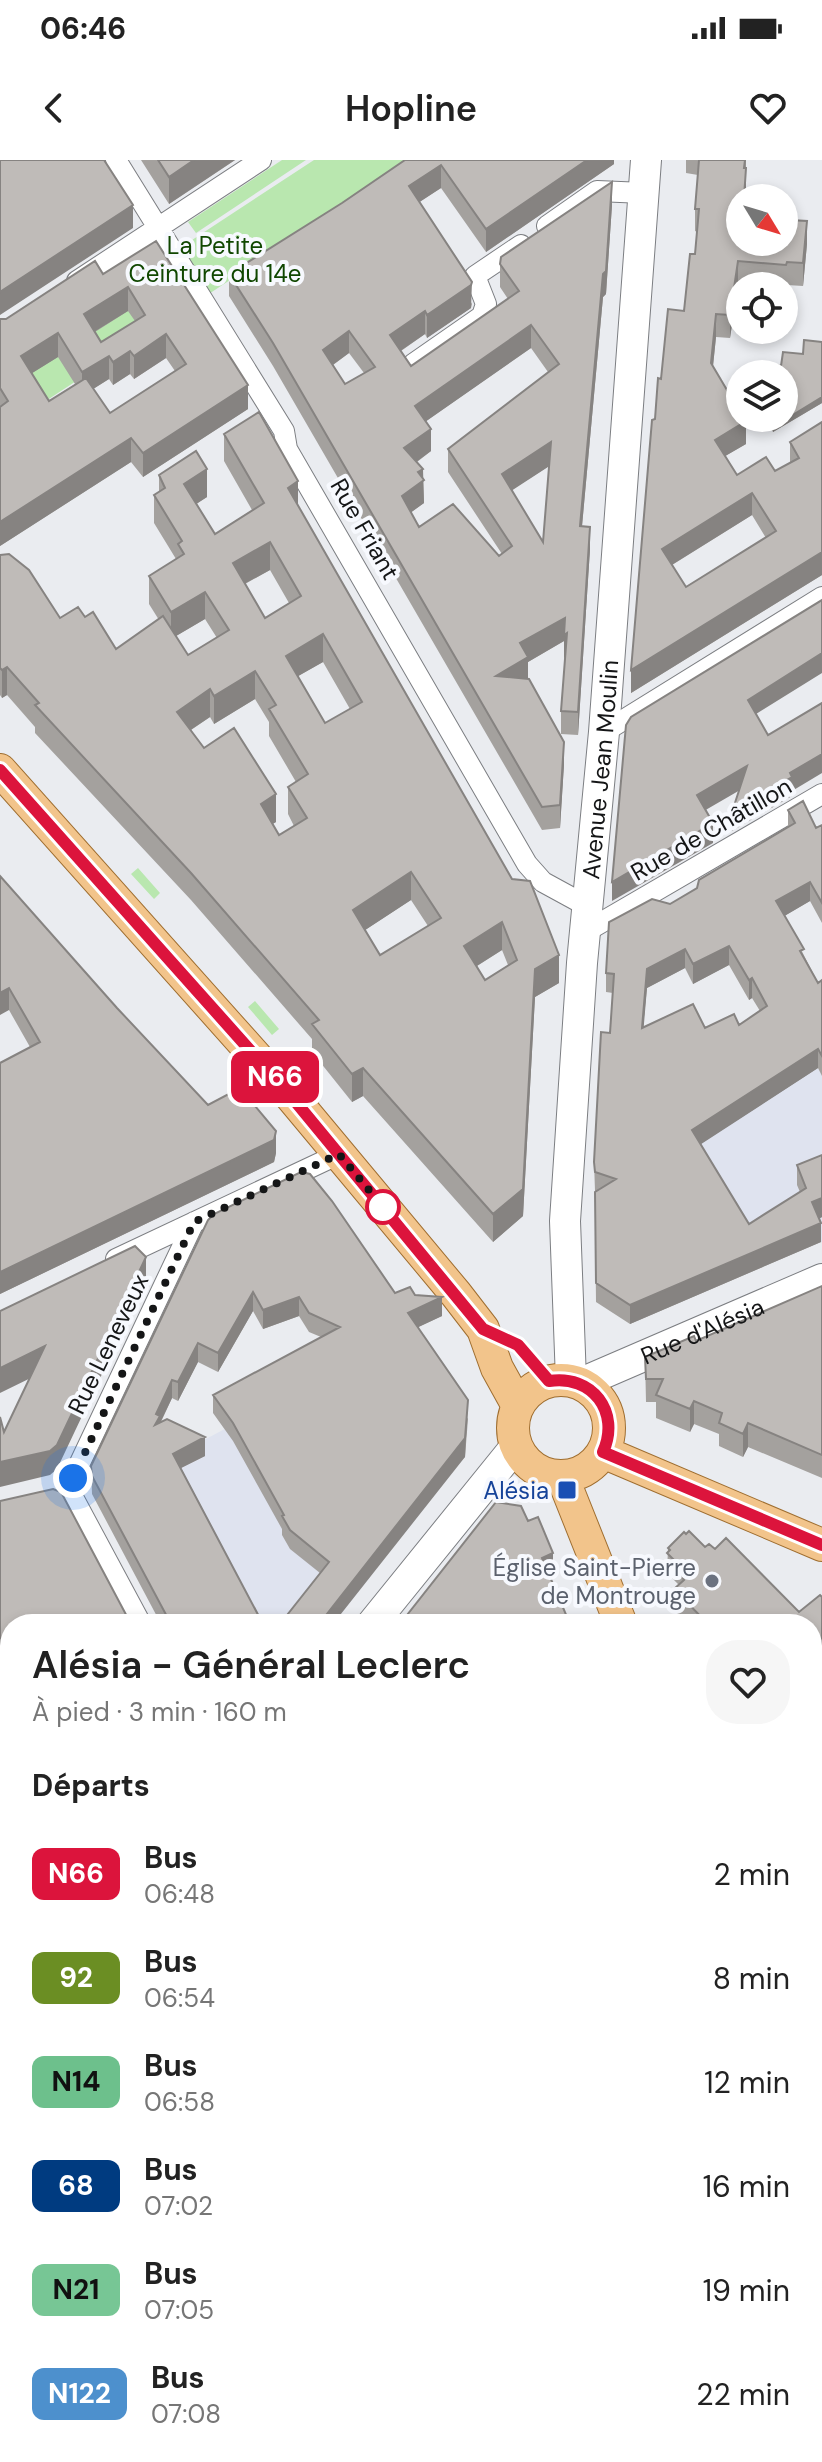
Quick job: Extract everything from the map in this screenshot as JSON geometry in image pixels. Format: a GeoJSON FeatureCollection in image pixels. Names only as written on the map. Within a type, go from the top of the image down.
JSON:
{"type":"FeatureCollection","features":[{"type":"Feature","properties":{"kind":"main road","name":"Avenue Jean Moulin"},"geometry":{"type":"LineString","coordinates":[[576,1382],[565,1221],[646,160]]}},
{"type":"Feature","properties":{"kind":"main road"},"geometry":{"type":"LineString","coordinates":[[0,770],[159,945],[339,1154],[483,1329],[497,1368],[518,1406]]}},
{"type":"Feature","properties":{"kind":"main road","name":"Rue d'Alésia"},"geometry":{"type":"LineString","coordinates":[[576,1382],[822,1279]]}},
{"type":"Feature","properties":{"kind":"main road"},"geometry":{"type":"LineString","coordinates":[[549,1381],[576,1382],[597,1395],[607,1413],[609,1433],[603,1452],[582,1472],[562,1476],[538,1471],[525,1460],[516,1446],[513,1428],[518,1406],[535,1387],[549,1381]]}},
{"type":"Feature","properties":{"kind":"main road"},"geometry":{"type":"LineString","coordinates":[[380,1614],[516,1446]]}},
{"type":"Feature","properties":{"kind":"main road"},"geometry":{"type":"LineString","coordinates":[[603,1452],[822,1545]]}},
{"type":"Feature","properties":{"kind":"main road"},"geometry":{"type":"LineString","coordinates":[[562,1476],[617,1614]]}},
{"type":"Feature","properties":{"kind":"street","name":"Rue Friant"},"geometry":{"type":"LineString","coordinates":[[116,160],[162,225],[284,431],[287,449],[527,864],[586,919]]}},
{"type":"Feature","properties":{"kind":"street"},"geometry":{"type":"LineString","coordinates":[[65,289],[261,160]]}},
{"type":"Feature","properties":{"kind":"street"},"geometry":{"type":"LineString","coordinates":[[413,364],[482,316],[486,304],[475,276],[597,191],[644,193]]}},
{"type":"Feature","properties":{"kind":"street"},"geometry":{"type":"LineString","coordinates":[[604,732],[822,597]]}},
{"type":"Feature","properties":{"kind":"street","name":"Rue de Châtillon"},"geometry":{"type":"LineString","coordinates":[[586,919],[822,794]]}},
{"type":"Feature","properties":{"kind":"street"},"geometry":{"type":"LineString","coordinates":[[94,1269],[339,1154]]}},
{"type":"Feature","properties":{"kind":"street","name":"Rue Leneveux"},"geometry":{"type":"LineString","coordinates":[[135,1614],[61,1490],[194,1222]]}},
{"type":"Feature","properties":{"kind":"shaded area"},"geometry":{"type":"Polygon","coordinates":[[[818,1068],[822,1075],[822,1242],[752,1242],[657,1171],[818,1068]]]}},
{"type":"Feature","properties":{"kind":"shaded area"},"geometry":{"type":"Polygon","coordinates":[[[251,1415],[318,1535],[371,1576],[341,1614],[217,1614],[142,1473],[251,1415]]]}},
{"type":"Feature","properties":{"kind":"green space"},"geometry":{"type":"Polygon","coordinates":[[[282,160],[306,160],[196,233],[188,222],[282,160]]]}},
{"type":"Feature","properties":{"kind":"green space","name":"La Petite Ceinture du 14e"},"geometry":{"type":"Polygon","coordinates":[[[314,160],[413,160],[0,431],[0,366],[314,160]]]}},
{"type":"Feature","properties":{"kind":"green space"},"geometry":{"type":"Polygon","coordinates":[[[138,868],[160,893],[154,899],[131,874],[138,868]]]}},
{"type":"Feature","properties":{"kind":"green space"},"geometry":{"type":"Polygon","coordinates":[[[255,1001],[279,1029],[272,1035],[248,1007],[255,1001]]]}},
{"type":"Feature","properties":{"kind":"building"},"geometry":{"type":"Polygon","coordinates":[[[0,160],[104,160],[133,205],[0,292],[0,160]]]}},
{"type":"Feature","properties":{"kind":"building"},"geometry":{"type":"Polygon","coordinates":[[[158,160],[194,160],[169,177],[158,160]]]}},
{"type":"Feature","properties":{"kind":"building"},"geometry":{"type":"Polygon","coordinates":[[[405,160],[587,160],[486,229],[441,165],[409,186],[472,282],[427,315],[425,311],[390,335],[411,366],[519,291],[500,264],[501,257],[612,182],[580,526],[590,527],[578,712],[561,711],[567,633],[564,635],[565,618],[520,643],[528,657],[496,676],[529,679],[564,742],[560,805],[542,807],[273,343],[229,274],[405,160]],[[531,325],[415,406],[431,429],[404,448],[423,469],[418,472],[424,480],[402,496],[419,527],[453,504],[499,556],[512,546],[448,449],[559,364],[531,325]],[[349,331],[323,350],[345,384],[375,367],[349,331]],[[551,442],[502,474],[543,542],[551,442]]]}},
{"type":"Feature","properties":{"kind":"building"},"geometry":{"type":"Polygon","coordinates":[[[699,160],[745,160],[745,184],[726,184],[726,256],[798,256],[798,220],[807,221],[803,263],[787,262],[786,265],[738,261],[736,272],[726,272],[726,315],[716,314],[711,363],[726,388],[728,432],[715,440],[737,475],[766,457],[775,471],[799,458],[790,442],[822,422],[822,552],[631,670],[652,420],[655,419],[658,378],[661,379],[668,309],[684,311],[690,254],[695,254],[699,209],[695,209],[699,160]],[[752,493],[662,549],[686,587],[776,531],[752,493]]]}},
{"type":"Feature","properties":{"kind":"building"},"geometry":{"type":"Polygon","coordinates":[[[156,241],[248,385],[143,453],[131,438],[0,522],[0,407],[8,401],[0,388],[0,319],[6,319],[95,261],[103,274],[156,241]],[[128,287],[84,314],[101,342],[145,315],[128,287]],[[58,333],[21,356],[49,401],[86,378],[110,413],[186,364],[166,334],[134,356],[130,351],[113,362],[109,356],[82,372],[58,333]]]}},
{"type":"Feature","properties":{"kind":"building"},"geometry":{"type":"Polygon","coordinates":[[[804,340],[822,342],[822,397],[798,412],[798,360],[782,360],[783,352],[803,354],[804,340]]]}},
{"type":"Feature","properties":{"kind":"building"},"geometry":{"type":"Polygon","coordinates":[[[259,412],[298,481],[288,488],[512,879],[530,881],[559,955],[535,969],[523,1189],[493,1214],[363,1068],[352,1074],[312,1024],[319,1020],[191,873],[35,705],[39,703],[7,667],[0,668],[0,555],[9,554],[29,570],[60,618],[78,607],[85,617],[93,612],[116,649],[163,616],[188,655],[229,630],[205,592],[171,612],[149,576],[184,554],[178,544],[182,541],[154,495],[165,488],[159,475],[196,451],[207,469],[184,484],[215,534],[264,503],[224,434],[259,412]],[[270,542],[233,563],[265,618],[301,596],[270,542]],[[323,634],[286,656],[325,723],[362,702],[323,634]],[[255,671],[214,696],[210,689],[177,712],[204,748],[234,728],[276,794],[261,804],[279,835],[307,818],[288,787],[308,774],[269,709],[276,705],[255,671]],[[411,872],[353,910],[380,955],[441,918],[411,872]],[[502,922],[464,946],[485,980],[517,960],[502,922]]]}},
{"type":"Feature","properties":{"kind":"building"},"geometry":{"type":"Polygon","coordinates":[[[822,600],[822,653],[748,700],[768,735],[822,703],[822,754],[790,773],[792,777],[732,812],[747,766],[697,795],[713,823],[612,882],[626,725],[631,717],[822,600]]]}},
{"type":"Feature","properties":{"kind":"building"},"geometry":{"type":"Polygon","coordinates":[[[803,801],[816,828],[822,825],[822,903],[810,882],[776,901],[804,949],[800,951],[818,983],[822,980],[822,1056],[818,1049],[692,1130],[749,1224],[806,1188],[797,1165],[822,1155],[822,1198],[812,1202],[821,1223],[630,1305],[596,1283],[595,1192],[616,1179],[595,1172],[594,1162],[601,1032],[610,1033],[614,974],[606,973],[609,922],[652,899],[670,904],[697,888],[699,880],[795,823],[788,810],[803,801]],[[729,946],[693,964],[685,949],[647,969],[642,1028],[693,1004],[705,1028],[734,1014],[739,1025],[767,1006],[752,978],[749,980],[729,946]]]}},
{"type":"Feature","properties":{"kind":"building"},"geometry":{"type":"Polygon","coordinates":[[[0,876],[208,1105],[240,1088],[276,1131],[274,1140],[0,1272],[0,1063],[40,1042],[9,988],[0,993],[0,876]]]}},
{"type":"Feature","properties":{"kind":"building"},"geometry":{"type":"Polygon","coordinates":[[[301,1172],[310,1174],[395,1293],[410,1287],[415,1295],[442,1297],[408,1313],[468,1400],[465,1438],[327,1614],[288,1614],[329,1562],[290,1530],[233,1423],[213,1395],[340,1327],[309,1313],[299,1297],[263,1310],[253,1292],[218,1353],[198,1343],[178,1382],[172,1380],[156,1414],[160,1416],[155,1425],[167,1419],[205,1437],[173,1454],[258,1614],[166,1614],[92,1476],[91,1466],[208,1220],[214,1214],[301,1172]]]}},
{"type":"Feature","properties":{"kind":"building"},"geometry":{"type":"Polygon","coordinates":[[[135,1246],[146,1257],[57,1445],[50,1451],[0,1462],[0,1417],[4,1432],[45,1346],[0,1368],[0,1311],[135,1246]]]}},
{"type":"Feature","properties":{"kind":"building"},"geometry":{"type":"Polygon","coordinates":[[[822,1286],[822,1455],[748,1423],[743,1434],[719,1423],[722,1413],[694,1401],[690,1409],[656,1395],[663,1379],[646,1379],[645,1357],[694,1336],[696,1341],[822,1286]]]}},
{"type":"Feature","properties":{"kind":"building"},"geometry":{"type":"Polygon","coordinates":[[[53,1489],[61,1492],[126,1614],[0,1614],[0,1501],[53,1489]]]}},
{"type":"Feature","properties":{"kind":"building"},"geometry":{"type":"Polygon","coordinates":[[[496,1502],[521,1506],[528,1521],[538,1517],[553,1553],[542,1558],[566,1614],[408,1614],[496,1502]]]}},
{"type":"Feature","properties":{"kind":"building"},"geometry":{"type":"Polygon","coordinates":[[[689,1531],[705,1547],[709,1544],[715,1549],[726,1538],[799,1612],[820,1595],[822,1614],[698,1614],[674,1589],[684,1580],[680,1572],[683,1569],[667,1553],[684,1532],[689,1531]]]}},
{"type":"Feature","properties":{"kind":"bus line","name":"N66"},"geometry":{"type":"LineString","coordinates":[[0,770],[290,1095],[483,1329],[518,1345],[549,1381],[564,1379],[581,1383],[597,1395],[609,1423],[603,1452],[822,1545]]}},
{"type":"Feature","properties":{"kind":"place","name":"Alésia"},"geometry":{"type":"Point","coordinates":[567,1490]}},
{"type":"Feature","properties":{"kind":"place","name":"Église Saint-Pierre de Montrouge"},"geometry":{"type":"Point","coordinates":[712,1581]}},
{"type":"Feature","properties":{"kind":"route"},"geometry":{"type":"LineString","coordinates":[[73,1478],[194,1222],[339,1154],[383,1207]]}}]}
